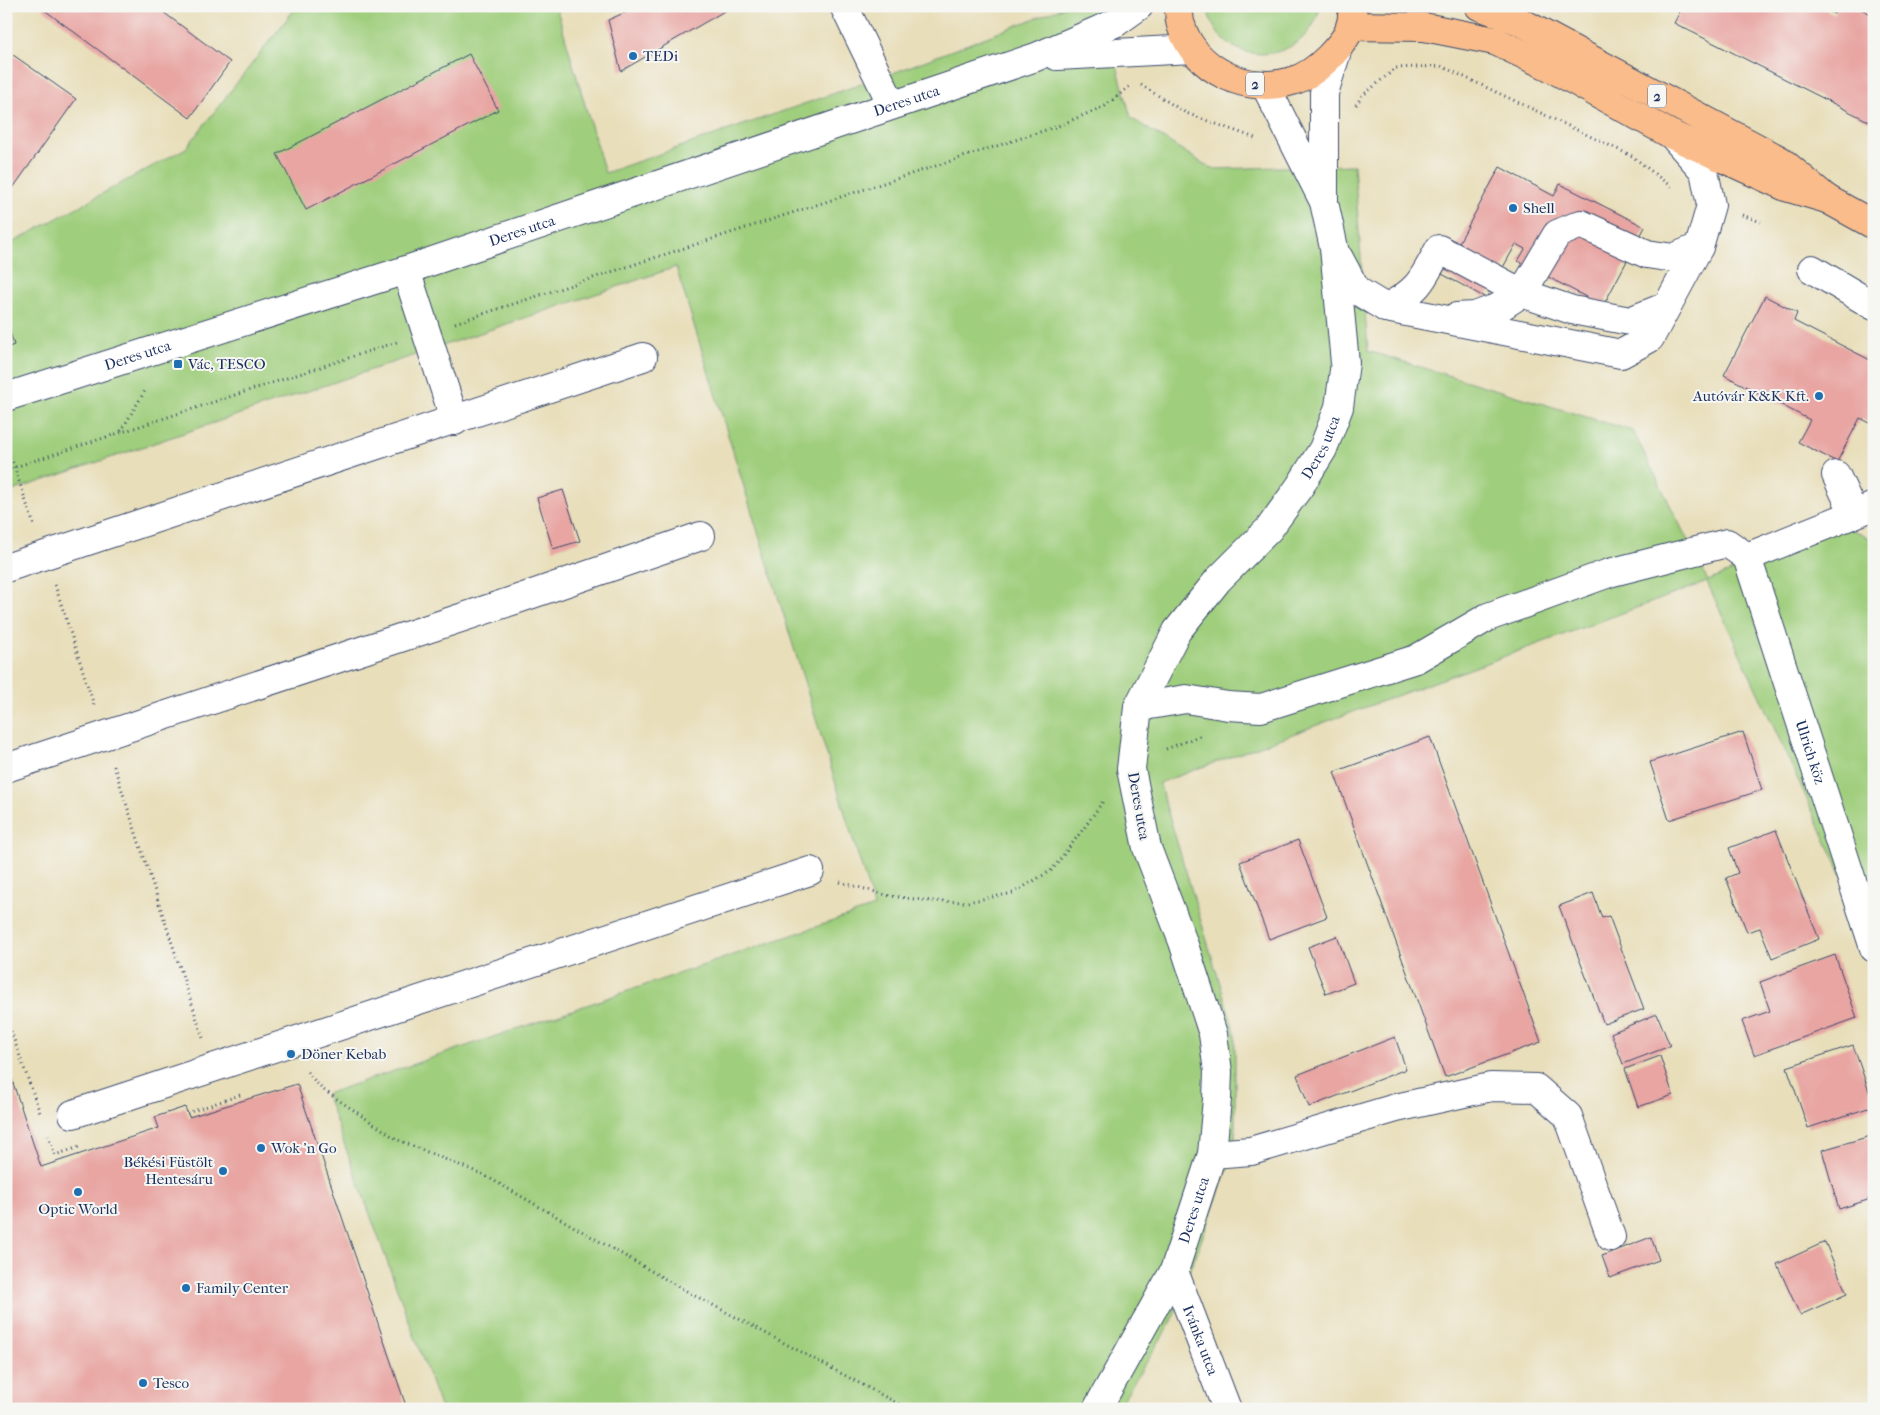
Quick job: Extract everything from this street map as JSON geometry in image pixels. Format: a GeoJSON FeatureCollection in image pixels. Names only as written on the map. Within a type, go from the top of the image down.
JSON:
{"type":"FeatureCollection","features":[{"type":"Feature","properties":{"kind":"main road","name":"2"},"geometry":{"type":"LineString","coordinates":[[1179,6],[1180,25],[1193,49],[1212,69],[1237,81],[1264,85],[1292,82],[1318,69],[1347,27],[1424,27],[1495,41],[1548,66],[1672,135],[1786,187],[1827,199]]}},
{"type":"Feature","properties":{"kind":"main road","name":"2"},"geometry":{"type":"LineString","coordinates":[[1479,6],[1519,21],[1780,160],[1827,199],[1874,225]]}},
{"type":"Feature","properties":{"kind":"street"},"geometry":{"type":"LineString","coordinates":[[1036,57],[1115,23],[1139,6]]}},
{"type":"Feature","properties":{"kind":"street"},"geometry":{"type":"LineString","coordinates":[[846,7],[892,105]]}},
{"type":"Feature","properties":{"kind":"street"},"geometry":{"type":"LineString","coordinates":[[1324,202],[1324,92],[1347,27]]}},
{"type":"Feature","properties":{"kind":"street"},"geometry":{"type":"LineString","coordinates":[[1036,57],[1121,51],[1193,49]]}},
{"type":"Feature","properties":{"kind":"street","name":"Deres utca"},"geometry":{"type":"LineString","coordinates":[[6,397],[406,270],[1036,57]]}},
{"type":"Feature","properties":{"kind":"street"},"geometry":{"type":"LineString","coordinates":[[1264,85],[1324,202]]}},
{"type":"Feature","properties":{"kind":"street"},"geometry":{"type":"LineString","coordinates":[[1334,248],[1356,290],[1386,308],[1621,354],[1650,338],[1699,248],[1712,205],[1704,170],[1672,135]]}},
{"type":"Feature","properties":{"kind":"street","name":"Deres utca"},"geometry":{"type":"LineString","coordinates":[[1097,1409],[1174,1271],[1212,1154],[1218,1072],[1213,1034],[1183,942],[1147,848],[1131,769],[1138,707],[1176,631],[1218,580],[1269,529],[1300,486],[1323,449],[1339,407],[1345,363],[1334,248],[1324,202]]}},
{"type":"Feature","properties":{"kind":"street"},"geometry":{"type":"LineString","coordinates":[[1440,319],[1475,316],[1502,306],[1522,293],[1557,234],[1581,224],[1647,254],[1673,258],[1699,248]]}},
{"type":"Feature","properties":{"kind":"street"},"geometry":{"type":"LineString","coordinates":[[1386,308],[1406,297],[1421,282],[1439,249],[1522,293],[1572,310],[1630,321],[1667,306]]}},
{"type":"Feature","properties":{"kind":"street"},"geometry":{"type":"LineString","coordinates":[[406,270],[455,421]]}},
{"type":"Feature","properties":{"kind":"street"},"geometry":{"type":"LineString","coordinates":[[1812,270],[1874,306]]}},
{"type":"Feature","properties":{"kind":"street"},"geometry":{"type":"LineString","coordinates":[[6,568],[455,421],[643,357]]}},
{"type":"Feature","properties":{"kind":"street"},"geometry":{"type":"LineString","coordinates":[[1138,707],[1186,700],[1228,706],[1261,708],[1416,659],[1488,617],[1609,573],[1728,543],[1747,557],[1864,510],[1836,475]]}},
{"type":"Feature","properties":{"kind":"street"},"geometry":{"type":"LineString","coordinates":[[6,768],[488,609],[701,536]]}},
{"type":"Feature","properties":{"kind":"street","name":"Ulrich köz"},"geometry":{"type":"LineString","coordinates":[[1747,557],[1874,948]]}},
{"type":"Feature","properties":{"kind":"street"},"geometry":{"type":"LineString","coordinates":[[73,1114],[810,872]]}},
{"type":"Feature","properties":{"kind":"street"},"geometry":{"type":"LineString","coordinates":[[1212,1154],[1251,1151],[1396,1108],[1491,1087],[1536,1088],[1568,1116],[1610,1237]]}},
{"type":"Feature","properties":{"kind":"street","name":"Ivánka utca"},"geometry":{"type":"LineString","coordinates":[[1174,1271],[1227,1409]]}},
{"type":"Feature","properties":{"kind":"path"},"geometry":{"type":"LineString","coordinates":[[1324,132],[1345,123],[1362,96],[1396,68],[1441,66],[1632,156],[1683,197],[1761,222]]}},
{"type":"Feature","properties":{"kind":"path"},"geometry":{"type":"LineString","coordinates":[[6,470],[1058,126],[1105,106],[1136,82],[1186,112],[1273,145],[1292,141]]}},
{"type":"Feature","properties":{"kind":"path"},"geometry":{"type":"LineString","coordinates":[[120,432],[146,389]]}},
{"type":"Feature","properties":{"kind":"path"},"geometry":{"type":"LineString","coordinates":[[6,443],[224,1101]]}},
{"type":"Feature","properties":{"kind":"path"},"geometry":{"type":"LineString","coordinates":[[810,872],[854,887],[890,896],[932,901],[967,902],[1013,893],[1052,870],[1104,799],[1131,769],[1159,751],[1208,733]]}},
{"type":"Feature","properties":{"kind":"path"},"geometry":{"type":"LineString","coordinates":[[308,1072],[322,1089],[398,1140],[484,1175],[679,1287],[908,1409]]}},
{"type":"Feature","properties":{"kind":"path"},"geometry":{"type":"LineString","coordinates":[[187,1113],[194,1111]]}},
{"type":"Feature","properties":{"kind":"green space"},"geometry":{"type":"Polygon","coordinates":[[[297,6],[556,6],[605,173],[893,73],[1067,6],[1101,6],[1131,118],[1212,169],[1354,165],[1368,351],[1633,431],[1708,581],[1846,525],[1874,542],[1874,945],[1707,582],[1159,783],[1235,1033],[1235,1148],[1172,1321],[1117,1409],[441,1409],[326,1094],[874,907],[676,267],[6,493],[6,246],[186,148],[297,6]]]}},
{"type":"Feature","properties":{"kind":"green space"},"geometry":{"type":"Polygon","coordinates":[[[1206,6],[1320,6],[1315,21],[1306,34],[1295,44],[1267,54],[1252,53],[1238,49],[1224,40],[1215,29],[1206,6]]]}},
{"type":"Feature","properties":{"kind":"building"},"geometry":{"type":"Polygon","coordinates":[[[39,6],[155,6],[230,62],[190,118],[39,6]]]}},
{"type":"Feature","properties":{"kind":"building"},"geometry":{"type":"Polygon","coordinates":[[[623,6],[733,6],[621,71],[608,20],[626,12],[623,6]]]}},
{"type":"Feature","properties":{"kind":"building"},"geometry":{"type":"Polygon","coordinates":[[[1683,6],[1819,6],[1834,14],[1838,6],[1856,6],[1874,16],[1874,124],[1674,23],[1683,6]]]}},
{"type":"Feature","properties":{"kind":"building"},"geometry":{"type":"Polygon","coordinates":[[[6,50],[76,99],[13,188],[6,183],[6,50]]]}},
{"type":"Feature","properties":{"kind":"building"},"geometry":{"type":"Polygon","coordinates":[[[469,54],[498,110],[306,210],[277,154],[469,54]]]}},
{"type":"Feature","properties":{"kind":"building"},"geometry":{"type":"Polygon","coordinates":[[[1500,167],[1554,196],[1560,184],[1645,227],[1603,306],[1518,261],[1525,249],[1516,244],[1486,298],[1442,274],[1500,167]]]}},
{"type":"Feature","properties":{"kind":"building","name":"Autóvár K&K Kft."},"geometry":{"type":"Polygon","coordinates":[[[1765,296],[1797,313],[1794,321],[1874,362],[1874,425],[1860,418],[1837,462],[1798,442],[1810,420],[1724,375],[1765,296]]]}},
{"type":"Feature","properties":{"kind":"building"},"geometry":{"type":"Polygon","coordinates":[[[6,326],[8,326],[14,345],[6,348],[6,326]]]}},
{"type":"Feature","properties":{"kind":"building"},"geometry":{"type":"Polygon","coordinates":[[[563,490],[580,541],[553,549],[537,498],[563,490]]]}},
{"type":"Feature","properties":{"kind":"building"},"geometry":{"type":"Polygon","coordinates":[[[1743,732],[1762,790],[1669,820],[1650,762],[1743,732]]]}},
{"type":"Feature","properties":{"kind":"building"},"geometry":{"type":"Polygon","coordinates":[[[1430,737],[1541,1042],[1445,1077],[1334,772],[1430,737]]]}},
{"type":"Feature","properties":{"kind":"building"},"geometry":{"type":"Polygon","coordinates":[[[1776,830],[1819,939],[1772,958],[1760,928],[1747,932],[1726,878],[1738,873],[1729,848],[1776,830]]]}},
{"type":"Feature","properties":{"kind":"building"},"geometry":{"type":"Polygon","coordinates":[[[1298,840],[1327,917],[1269,939],[1240,862],[1298,840]]]}},
{"type":"Feature","properties":{"kind":"building"},"geometry":{"type":"Polygon","coordinates":[[[1593,893],[1602,918],[1609,916],[1644,1009],[1604,1024],[1559,906],[1593,893]]]}},
{"type":"Feature","properties":{"kind":"building"},"geometry":{"type":"Polygon","coordinates":[[[1337,936],[1354,983],[1326,994],[1308,947],[1337,936]]]}},
{"type":"Feature","properties":{"kind":"building"},"geometry":{"type":"Polygon","coordinates":[[[1835,955],[1857,1018],[1754,1055],[1742,1021],[1770,1011],[1760,982],[1835,955]]]}},
{"type":"Feature","properties":{"kind":"building"},"geometry":{"type":"Polygon","coordinates":[[[1657,1014],[1670,1046],[1623,1064],[1611,1033],[1657,1014]]]}},
{"type":"Feature","properties":{"kind":"building"},"geometry":{"type":"Polygon","coordinates":[[[1395,1037],[1406,1069],[1309,1107],[1297,1075],[1395,1037]]]}},
{"type":"Feature","properties":{"kind":"building"},"geometry":{"type":"Polygon","coordinates":[[[1853,1045],[1874,1106],[1808,1128],[1787,1067],[1853,1045]]]}},
{"type":"Feature","properties":{"kind":"building"},"geometry":{"type":"Polygon","coordinates":[[[1660,1056],[1673,1095],[1638,1107],[1625,1069],[1660,1056]]]}},
{"type":"Feature","properties":{"kind":"building","name":"Family Center"},"geometry":{"type":"Polygon","coordinates":[[[6,1062],[41,1167],[159,1128],[155,1117],[185,1107],[189,1117],[297,1084],[407,1409],[6,1409],[6,1062]]]}},
{"type":"Feature","properties":{"kind":"building"},"geometry":{"type":"Polygon","coordinates":[[[1874,1135],[1874,1198],[1839,1209],[1822,1150],[1874,1135]]]}},
{"type":"Feature","properties":{"kind":"building"},"geometry":{"type":"Polygon","coordinates":[[[1651,1237],[1659,1260],[1610,1278],[1602,1256],[1651,1237]]]}},
{"type":"Feature","properties":{"kind":"building"},"geometry":{"type":"Polygon","coordinates":[[[1825,1242],[1847,1294],[1800,1315],[1777,1264],[1825,1242]]]}},
{"type":"Feature","properties":{"kind":"place","name":"TEDi"},"geometry":{"type":"Point","coordinates":[633,56]}},
{"type":"Feature","properties":{"kind":"place","name":"Shell"},"geometry":{"type":"Point","coordinates":[1513,208]}},
{"type":"Feature","properties":{"kind":"place","name":"Vác, TESCO"},"geometry":{"type":"Point","coordinates":[178,364]}},
{"type":"Feature","properties":{"kind":"place","name":"Autóvár K&K Kft."},"geometry":{"type":"Point","coordinates":[1819,396]}},
{"type":"Feature","properties":{"kind":"place","name":"Döner Kebab"},"geometry":{"type":"Point","coordinates":[291,1054]}},
{"type":"Feature","properties":{"kind":"place","name":"Wok 'n Go"},"geometry":{"type":"Point","coordinates":[261,1148]}},
{"type":"Feature","properties":{"kind":"place","name":"Békési Füstölt Hentesáru"},"geometry":{"type":"Point","coordinates":[223,1171]}},
{"type":"Feature","properties":{"kind":"place","name":"Optic World"},"geometry":{"type":"Point","coordinates":[78,1192]}},
{"type":"Feature","properties":{"kind":"place","name":"Family Center"},"geometry":{"type":"Point","coordinates":[186,1288]}},
{"type":"Feature","properties":{"kind":"place","name":"Tesco"},"geometry":{"type":"Point","coordinates":[143,1383]}}]}
